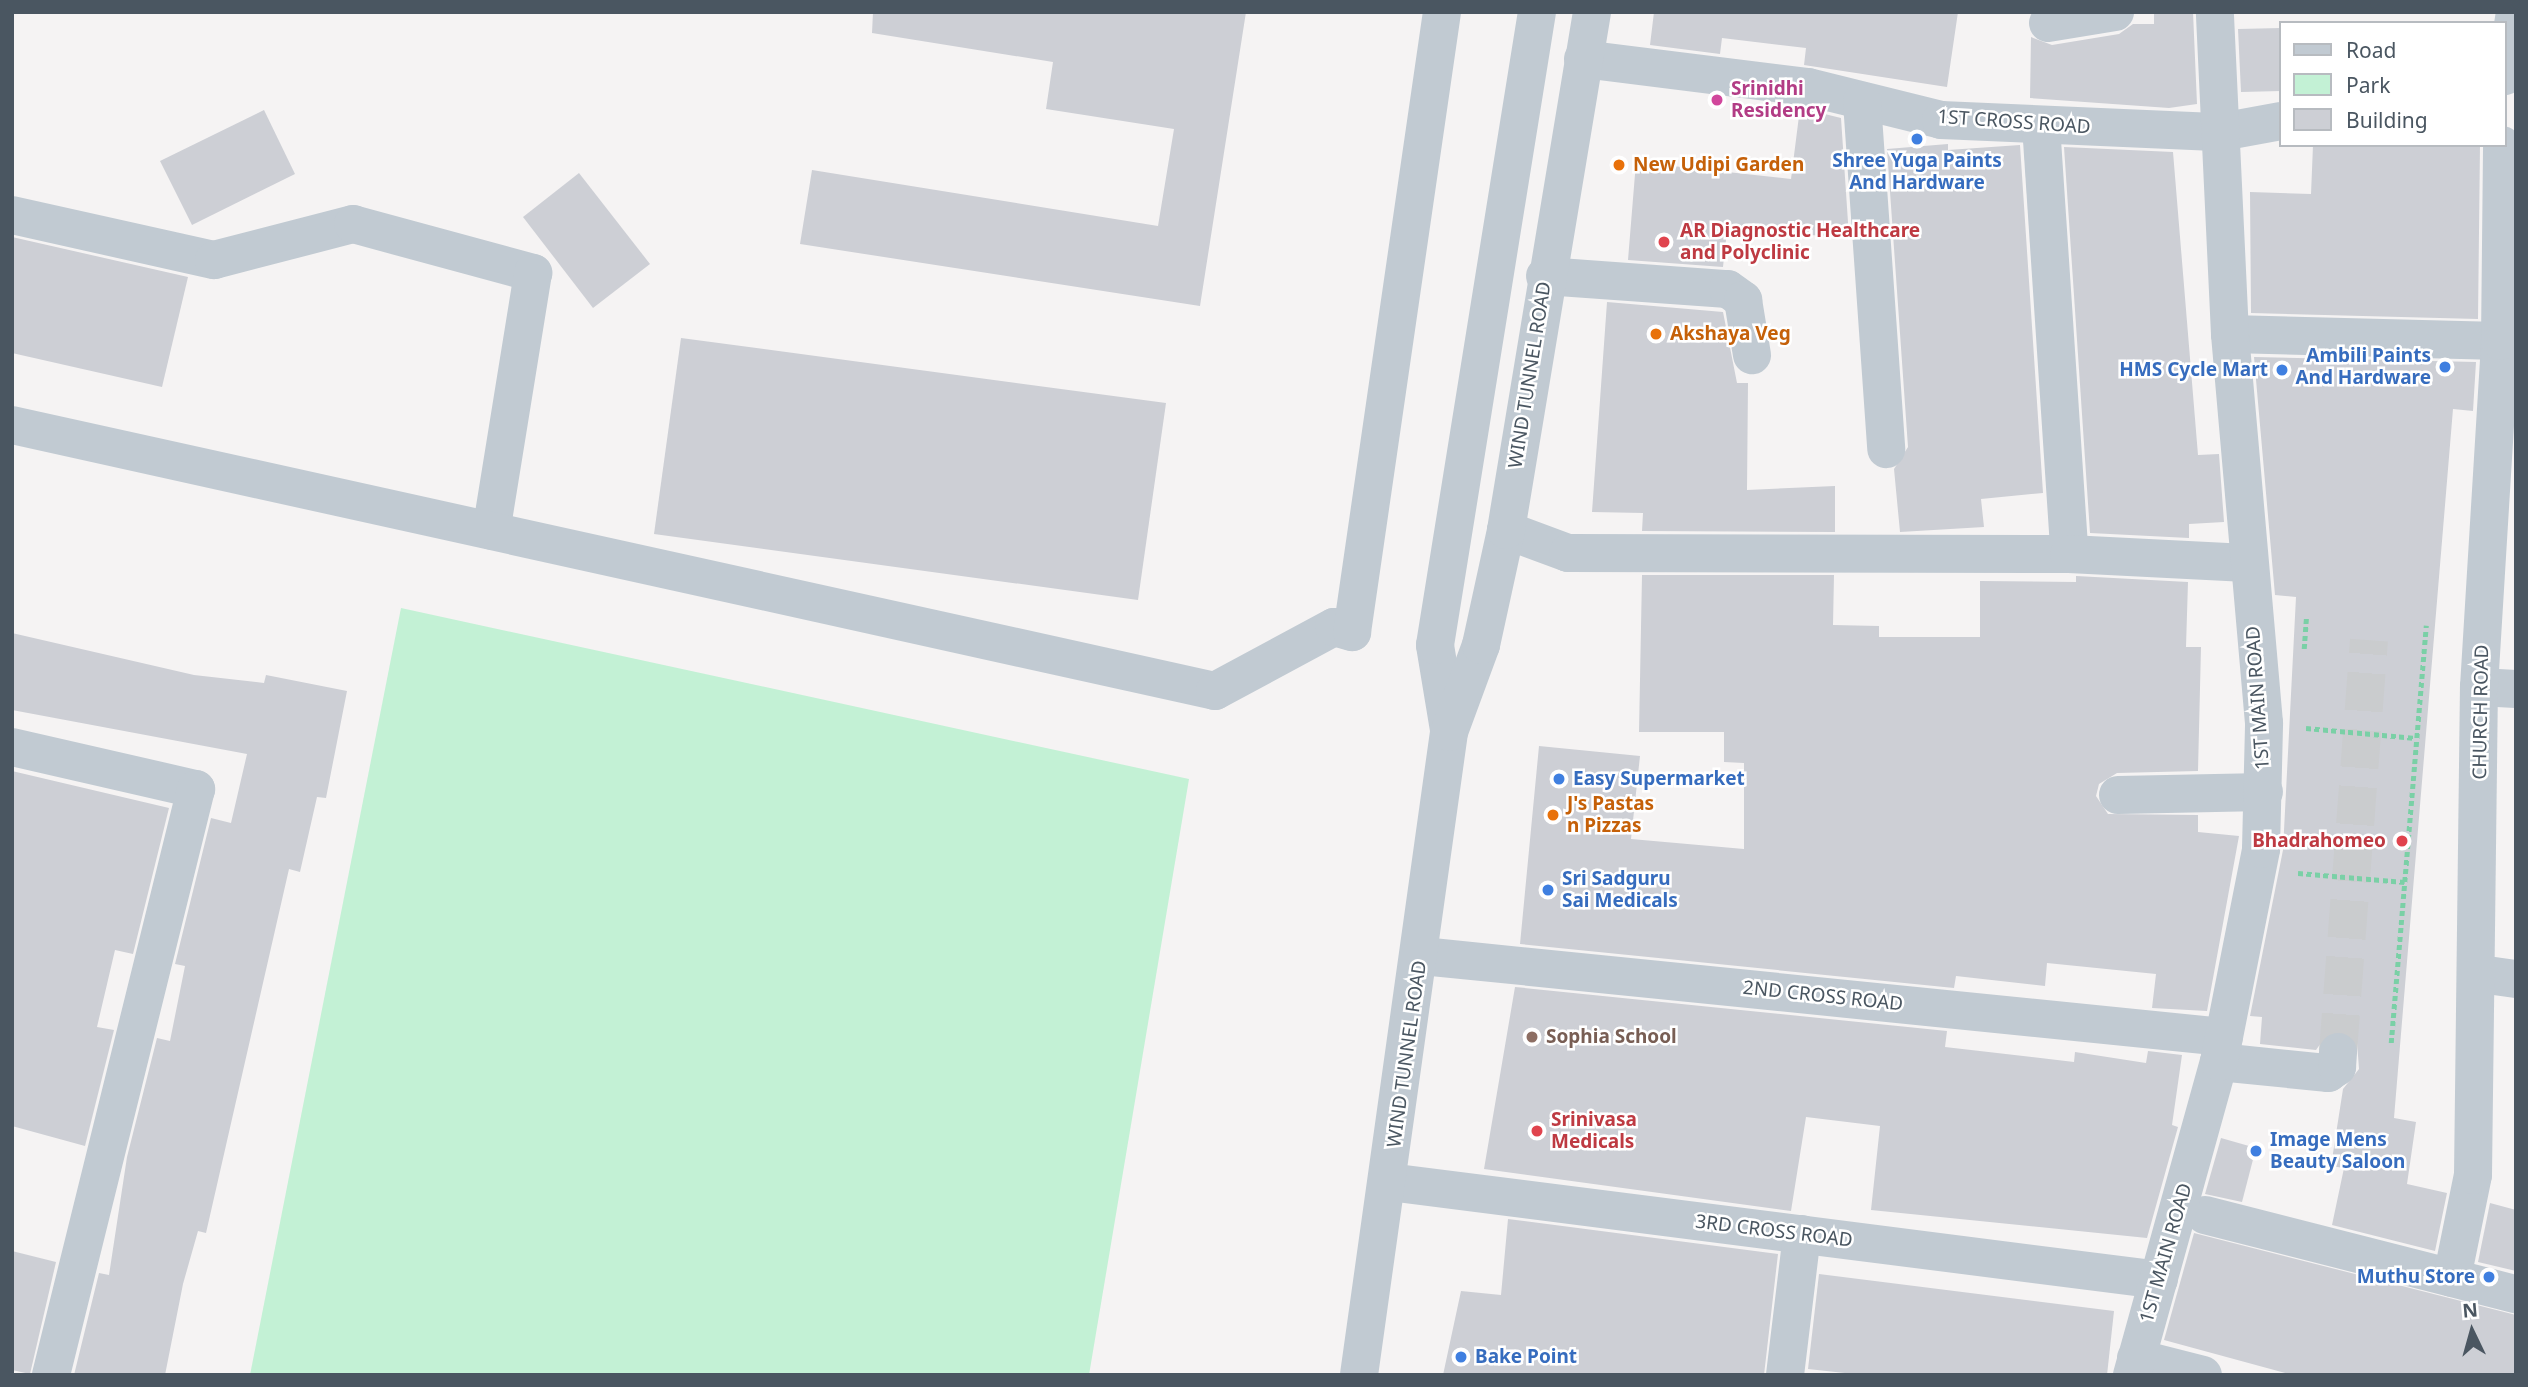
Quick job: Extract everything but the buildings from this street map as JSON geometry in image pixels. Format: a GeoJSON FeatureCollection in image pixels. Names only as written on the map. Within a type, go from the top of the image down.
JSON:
{"type":"FeatureCollection","features":[{"type":"Feature","properties":{"kind":"street"},"geometry":{"type":"LineString","coordinates":[[12,425],[1215,691],[1334,627],[1352,632],[1442,12]]}},
{"type":"Feature","properties":{"kind":"street","name":"WIND TUNNEL ROAD"},"geometry":{"type":"LineString","coordinates":[[1449,732],[1435,645],[1537,12]]}},
{"type":"Feature","properties":{"kind":"street","name":"WIND TUNNEL ROAD"},"geometry":{"type":"LineString","coordinates":[[1359,1375],[1422,956],[1449,732],[1481,645],[1506,530],[1545,276],[1592,12]]}},
{"type":"Feature","properties":{"kind":"street"},"geometry":{"type":"LineString","coordinates":[[2048,23],[2115,12]]}},
{"type":"Feature","properties":{"kind":"street","name":"1ST MAIN ROAD"},"geometry":{"type":"LineString","coordinates":[[2134,1366],[2222,1049],[2261,849],[2264,723],[2247,563],[2230,334],[2215,12]]}},
{"type":"Feature","properties":{"kind":"street"},"geometry":{"type":"LineString","coordinates":[[2507,63],[2515,12]]}},
{"type":"Feature","properties":{"kind":"street","name":"1ST CROSS ROAD"},"geometry":{"type":"LineString","coordinates":[[1583,59],[1808,87],[1941,120],[2221,132],[2280,121]]}},
{"type":"Feature","properties":{"kind":"street"},"geometry":{"type":"LineString","coordinates":[[1862,102],[1886,449]]}},
{"type":"Feature","properties":{"kind":"street"},"geometry":{"type":"LineString","coordinates":[[2041,125],[2069,545]]}},
{"type":"Feature","properties":{"kind":"street","name":"CHURCH ROAD"},"geometry":{"type":"LineString","coordinates":[[2452,1278],[2473,1175],[2498,976],[2502,147]]}},
{"type":"Feature","properties":{"kind":"street"},"geometry":{"type":"LineString","coordinates":[[12,215],[214,260],[353,224],[533,273],[491,531]]}},
{"type":"Feature","properties":{"kind":"street"},"geometry":{"type":"LineString","coordinates":[[1545,276],[1728,289],[1743,300],[1752,355]]}},
{"type":"Feature","properties":{"kind":"street"},"geometry":{"type":"LineString","coordinates":[[2230,334],[2501,341]]}},
{"type":"Feature","properties":{"kind":"street"},"geometry":{"type":"LineString","coordinates":[[1506,530],[1568,553],[2069,545],[2247,563]]}},
{"type":"Feature","properties":{"kind":"street"},"geometry":{"type":"LineString","coordinates":[[12,747],[196,789],[51,1375]]}},
{"type":"Feature","properties":{"kind":"street"},"geometry":{"type":"LineString","coordinates":[[2118,795],[2264,792]]}},
{"type":"Feature","properties":{"kind":"street","name":"2ND CROSS ROAD"},"geometry":{"type":"LineString","coordinates":[[1422,956],[2222,1049],[2328,1073],[2337,1067],[2338,1052]]}},
{"type":"Feature","properties":{"kind":"street","name":"3RD CROSS ROAD"},"geometry":{"type":"LineString","coordinates":[[1389,1182],[2160,1280]]}},
{"type":"Feature","properties":{"kind":"street"},"geometry":{"type":"LineString","coordinates":[[2205,1216],[2516,1294]]}},
{"type":"Feature","properties":{"kind":"street"},"geometry":{"type":"LineString","coordinates":[[1786,1375],[1802,1234]]}},
{"type":"Feature","properties":{"kind":"street"},"geometry":{"type":"LineString","coordinates":[[2134,1366],[2203,1375]]}},
{"type":"Feature","properties":{"kind":"path"},"geometry":{"type":"LineString","coordinates":[[2391,1043],[2426,625]]}},
{"type":"Feature","properties":{"kind":"path"},"geometry":{"type":"LineString","coordinates":[[2297,727],[2416,738]]}},
{"type":"Feature","properties":{"kind":"path"},"geometry":{"type":"LineString","coordinates":[[2286,872],[2405,883]]}},
{"type":"Feature","properties":{"kind":"green space"},"geometry":{"type":"Polygon","coordinates":[[[401,608],[1189,779],[1089,1375],[250,1375],[401,608]]]}},
{"type":"Feature","properties":{"kind":"tunnel"},"geometry":{"type":"LineString","coordinates":[[2338,1052],[2369,640]]}},
{"type":"Feature","properties":{"kind":"place","name":"Srinidhi Residency"},"geometry":{"type":"Point","coordinates":[1717,100]}},
{"type":"Feature","properties":{"kind":"place","name":"Shree Yuga Paints And Hardware"},"geometry":{"type":"Point","coordinates":[1917,139]}},
{"type":"Feature","properties":{"kind":"place","name":"New Udipi Garden"},"geometry":{"type":"Point","coordinates":[1619,165]}},
{"type":"Feature","properties":{"kind":"place","name":"AR Diagnostic Healthcare and Polyclinic"},"geometry":{"type":"Point","coordinates":[1664,242]}},
{"type":"Feature","properties":{"kind":"place","name":"Akshaya Veg"},"geometry":{"type":"Point","coordinates":[1656,334]}},
{"type":"Feature","properties":{"kind":"place","name":"Ambili Paints And Hardware"},"geometry":{"type":"Point","coordinates":[2445,367]}},
{"type":"Feature","properties":{"kind":"place","name":"HMS Cycle Mart"},"geometry":{"type":"Point","coordinates":[2282,370]}},
{"type":"Feature","properties":{"kind":"place","name":"Easy Supermarket"},"geometry":{"type":"Point","coordinates":[1559,779]}},
{"type":"Feature","properties":{"kind":"place","name":"J's Pastas n Pizzas"},"geometry":{"type":"Point","coordinates":[1553,815]}},
{"type":"Feature","properties":{"kind":"place","name":"Bhadrahomeo"},"geometry":{"type":"Point","coordinates":[2402,841]}},
{"type":"Feature","properties":{"kind":"place","name":"Sri Sadguru Sai Medicals"},"geometry":{"type":"Point","coordinates":[1548,890]}},
{"type":"Feature","properties":{"kind":"place","name":"Sophia School"},"geometry":{"type":"Point","coordinates":[1532,1037]}},
{"type":"Feature","properties":{"kind":"place","name":"Srinivasa Medicals"},"geometry":{"type":"Point","coordinates":[1537,1131]}},
{"type":"Feature","properties":{"kind":"place","name":"Image Mens Beauty Saloon"},"geometry":{"type":"Point","coordinates":[2256,1151]}},
{"type":"Feature","properties":{"kind":"place","name":"Muthu Store"},"geometry":{"type":"Point","coordinates":[2489,1277]}},
{"type":"Feature","properties":{"kind":"place","name":"Bake Point"},"geometry":{"type":"Point","coordinates":[1461,1357]}}]}
